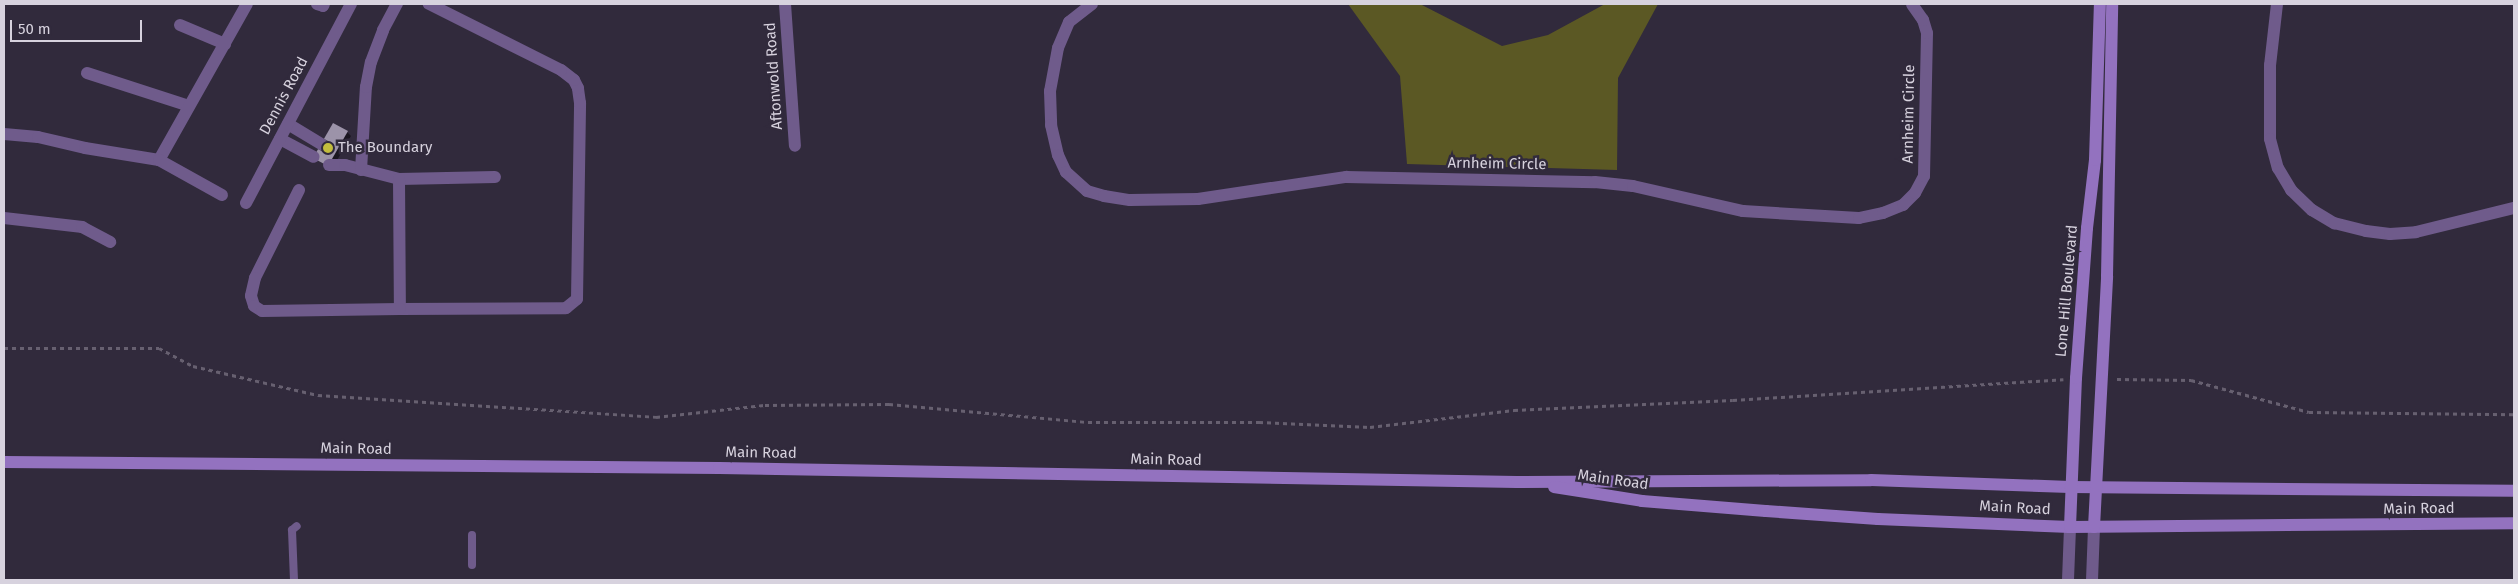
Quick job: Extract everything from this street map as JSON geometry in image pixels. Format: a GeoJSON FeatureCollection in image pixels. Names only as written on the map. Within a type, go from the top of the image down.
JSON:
{"type":"FeatureCollection","features":[{"type":"Feature","properties":{"kind":"main road","name":"Lone Hill Boulevard"},"geometry":{"type":"LineString","coordinates":[[2070,527],[2070,487],[2076,378],[2087,228],[2095,160],[2100,4]]}},
{"type":"Feature","properties":{"kind":"main road"},"geometry":{"type":"LineString","coordinates":[[2094,527],[2109,220],[2112,4]]}},
{"type":"Feature","properties":{"kind":"main road","name":"Main Road"},"geometry":{"type":"LineString","coordinates":[[4,462],[719,468],[1517,482],[1862,480],[2070,487],[2514,491]]}},
{"type":"Feature","properties":{"kind":"main road","name":"Main Road"},"geometry":{"type":"LineString","coordinates":[[1517,482],[1642,501],[1878,519],[2070,527],[2514,523]]}},
{"type":"Feature","properties":{"kind":"street"},"geometry":{"type":"LineString","coordinates":[[159,160],[247,4]]}},
{"type":"Feature","properties":{"kind":"street"},"geometry":{"type":"LineString","coordinates":[[317,4],[323,6],[324,4]]}},
{"type":"Feature","properties":{"kind":"street","name":"Dennis Road"},"geometry":{"type":"LineString","coordinates":[[246,203],[351,4]]}},
{"type":"Feature","properties":{"kind":"street"},"geometry":{"type":"LineString","coordinates":[[361,170],[366,86],[371,62],[383,30],[397,4]]}},
{"type":"Feature","properties":{"kind":"street"},"geometry":{"type":"LineString","coordinates":[[299,190],[255,278],[251,296],[254,306],[262,310],[566,308],[577,300],[580,104],[578,88],[574,80],[561,70],[429,4]]}},
{"type":"Feature","properties":{"kind":"street","name":"Aftonwold Road"},"geometry":{"type":"LineString","coordinates":[[785,4],[795,146]]}},
{"type":"Feature","properties":{"kind":"street","name":"Arnheim Circle"},"geometry":{"type":"LineString","coordinates":[[1092,4],[1069,22],[1058,48],[1050,90],[1052,124],[1058,155],[1066,172],[1087,191],[1104,196],[1130,200],[1198,199],[1346,177],[1595,182],[1633,186],[1743,211],[1860,218],[1882,214],[1903,206],[1915,193],[1924,176],[1927,33],[1924,20],[1912,4]]}},
{"type":"Feature","properties":{"kind":"street"},"geometry":{"type":"LineString","coordinates":[[2277,4],[2270,65],[2270,139],[2278,168],[2292,190],[2312,210],[2334,223],[2366,231],[2390,234],[2416,232],[2514,208]]}},
{"type":"Feature","properties":{"kind":"street"},"geometry":{"type":"LineString","coordinates":[[180,25],[225,44]]}},
{"type":"Feature","properties":{"kind":"street"},"geometry":{"type":"LineString","coordinates":[[87,73],[189,106]]}},
{"type":"Feature","properties":{"kind":"street"},"geometry":{"type":"LineString","coordinates":[[288,124],[321,144]]}},
{"type":"Feature","properties":{"kind":"street"},"geometry":{"type":"LineString","coordinates":[[4,134],[38,137],[85,148],[159,160],[222,195]]}},
{"type":"Feature","properties":{"kind":"street"},"geometry":{"type":"LineString","coordinates":[[280,139],[314,157]]}},
{"type":"Feature","properties":{"kind":"street"},"geometry":{"type":"LineString","coordinates":[[336,152],[345,165]]}},
{"type":"Feature","properties":{"kind":"street"},"geometry":{"type":"LineString","coordinates":[[329,165],[345,165],[399,179],[495,177]]}},
{"type":"Feature","properties":{"kind":"street"},"geometry":{"type":"LineString","coordinates":[[399,179],[400,309]]}},
{"type":"Feature","properties":{"kind":"street"},"geometry":{"type":"LineString","coordinates":[[4,218],[82,227],[110,242]]}},
{"type":"Feature","properties":{"kind":"street","name":"Lone Hill Boulevard"},"geometry":{"type":"LineString","coordinates":[[2068,580],[2070,527]]}},
{"type":"Feature","properties":{"kind":"street"},"geometry":{"type":"LineString","coordinates":[[2092,580],[2094,527]]}},
{"type":"Feature","properties":{"kind":"lane"},"geometry":{"type":"LineString","coordinates":[[294,580],[292,530],[298,526]]}},
{"type":"Feature","properties":{"kind":"lane"},"geometry":{"type":"LineString","coordinates":[[472,535],[472,565]]}},
{"type":"Feature","properties":{"kind":"path"},"geometry":{"type":"LineString","coordinates":[[4,348],[159,348],[193,366],[318,395],[656,417],[765,405],[889,404],[1088,422],[1259,422],[1370,426],[1514,410],[1733,400],[2076,378]]}},
{"type":"Feature","properties":{"kind":"path"},"geometry":{"type":"LineString","coordinates":[[2101,379],[2191,380],[2309,412],[2514,414]]}},
{"type":"Feature","properties":{"kind":"shaded area"},"geometry":{"type":"Polygon","coordinates":[[[1348,4],[1420,4],[1502,46],[1548,35],[1605,4],[1658,4],[1618,78],[1617,170],[1407,164],[1400,76],[1348,4]]]}},
{"type":"Feature","properties":{"kind":"building","name":"The Boundary"},"geometry":{"type":"Polygon","coordinates":[[[333,123],[348,131],[328,166],[313,158],[333,123]]]}},
{"type":"Feature","properties":{"kind":"tunnel"},"geometry":{"type":"LineString","coordinates":[[321,144],[336,152]]}},
{"type":"Feature","properties":{"kind":"place","name":"The Boundary"},"geometry":{"type":"Point","coordinates":[328,148]}}]}
